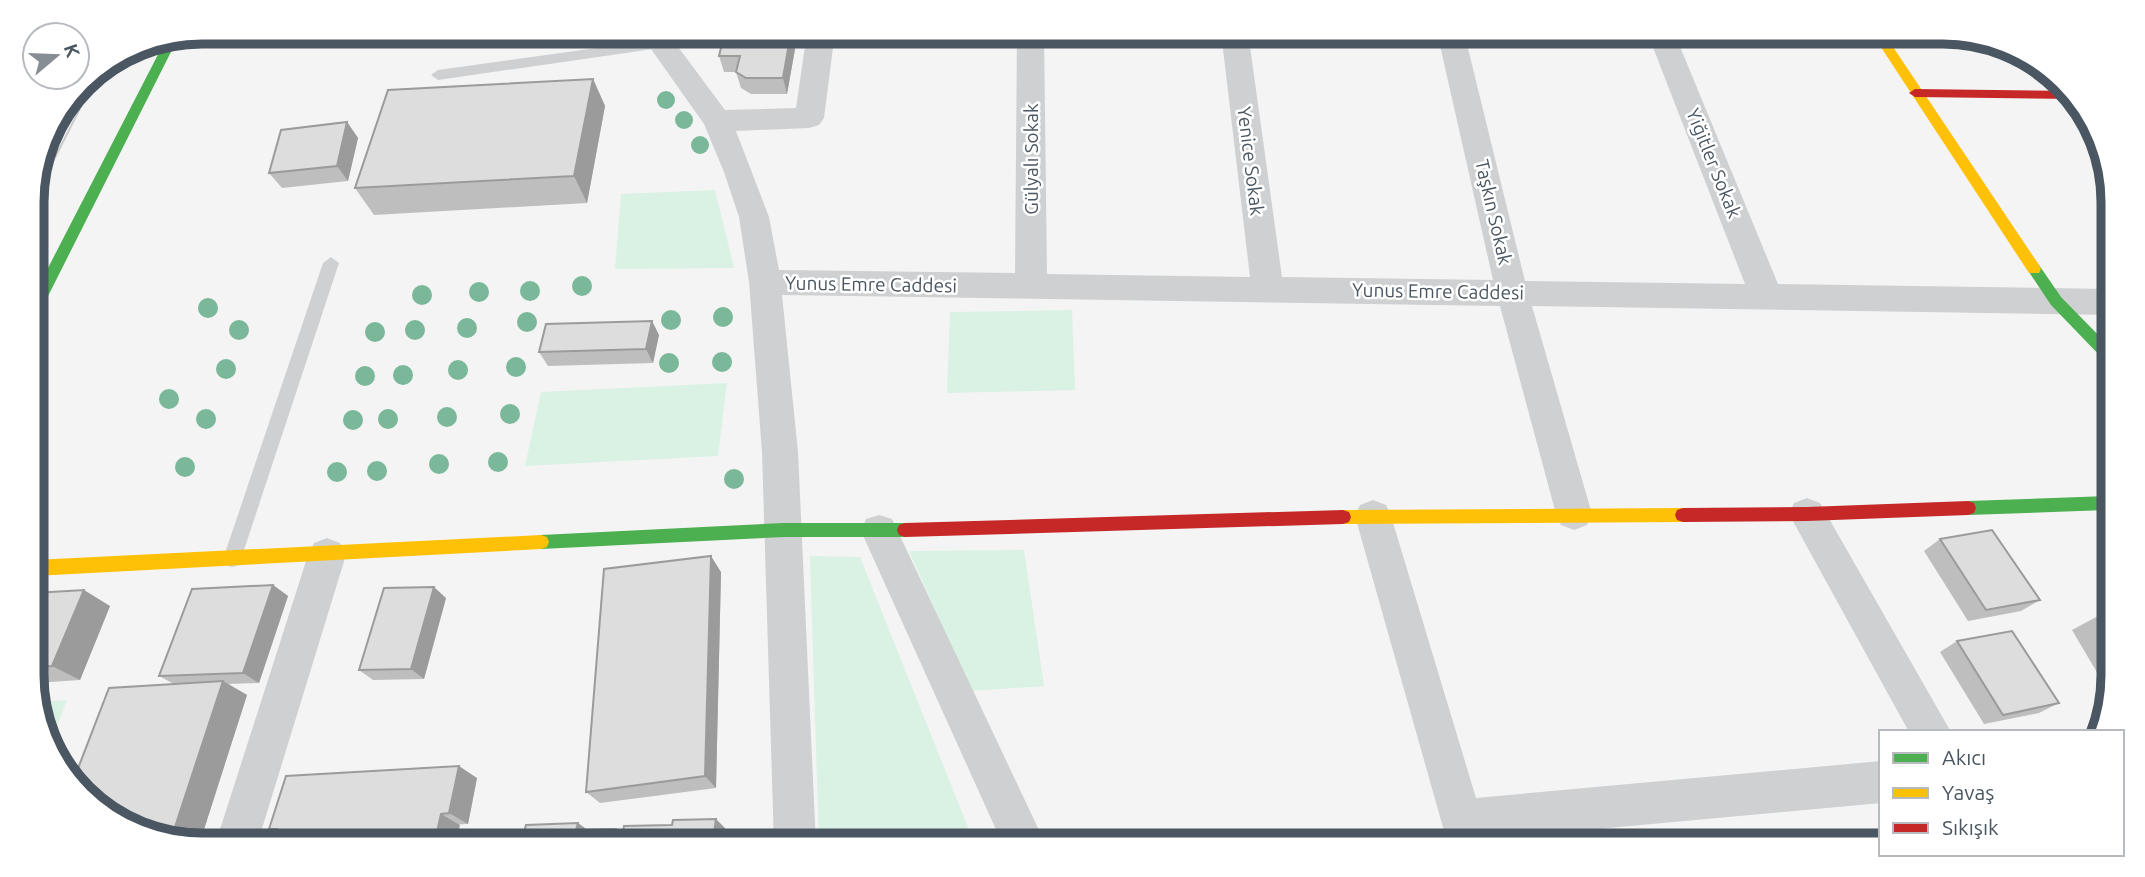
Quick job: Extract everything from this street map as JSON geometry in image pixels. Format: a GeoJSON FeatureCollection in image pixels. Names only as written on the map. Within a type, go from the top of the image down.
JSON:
{"type":"FeatureCollection","features":[{"type":"Feature","properties":{"kind":"street"},"geometry":{"type":"LineString","coordinates":[[661,44],[717,121],[739,172],[754,217],[765,282],[784,530],[796,833]]}},
{"type":"Feature","properties":{"kind":"street"},"geometry":{"type":"LineString","coordinates":[[717,121],[809,118],[819,44]]}},
{"type":"Feature","properties":{"kind":"street","name":"Gülyalı Sokak"},"geometry":{"type":"LineString","coordinates":[[1031,44],[1031,287]]}},
{"type":"Feature","properties":{"kind":"street","name":"Yenice Sokak"},"geometry":{"type":"LineString","coordinates":[[1237,44],[1268,290]]}},
{"type":"Feature","properties":{"kind":"street","name":"Taşkın Sokak"},"geometry":{"type":"LineString","coordinates":[[1454,44],[1512,292],[1574,514]]}},
{"type":"Feature","properties":{"kind":"street","name":"Yiğitler Sokak"},"geometry":{"type":"LineString","coordinates":[[1666,44],[1766,295]]}},
{"type":"Feature","properties":{"kind":"street"},"geometry":{"type":"LineString","coordinates":[[1884,44],[2056,301],[2101,349]]}},
{"type":"Feature","properties":{"kind":"street"},"geometry":{"type":"LineString","coordinates":[[44,290],[167,48]]}},
{"type":"Feature","properties":{"kind":"street"},"geometry":{"type":"LineString","coordinates":[[1915,93],[2059,95]]}},
{"type":"Feature","properties":{"kind":"street","name":"Yunus Emre Caddesi"},"geometry":{"type":"LineString","coordinates":[[765,282],[2101,302]]}},
{"type":"Feature","properties":{"kind":"street"},"geometry":{"type":"LineString","coordinates":[[44,568],[784,530],[879,531],[1373,516],[1807,514],[2101,503]]}},
{"type":"Feature","properties":{"kind":"street"},"geometry":{"type":"LineString","coordinates":[[1807,514],[1930,730]]}},
{"type":"Feature","properties":{"kind":"street"},"geometry":{"type":"LineString","coordinates":[[1373,516],[1465,833],[1879,782]]}},
{"type":"Feature","properties":{"kind":"street"},"geometry":{"type":"LineString","coordinates":[[879,531],[1020,833]]}},
{"type":"Feature","properties":{"kind":"street"},"geometry":{"type":"LineString","coordinates":[[240,833],[327,555]]}},
{"type":"Feature","properties":{"kind":"lane"},"geometry":{"type":"LineString","coordinates":[[438,75],[621,44]]}},
{"type":"Feature","properties":{"kind":"lane"},"geometry":{"type":"LineString","coordinates":[[232,559],[331,263]]}},
{"type":"Feature","properties":{"kind":"green space"},"geometry":{"type":"Polygon","coordinates":[[[715,190],[734,268],[615,269],[621,194],[715,190]]]}},
{"type":"Feature","properties":{"kind":"green space"},"geometry":{"type":"Polygon","coordinates":[[[1072,310],[1075,390],[947,393],[950,312],[1072,310]]]}},
{"type":"Feature","properties":{"kind":"green space"},"geometry":{"type":"Polygon","coordinates":[[[727,383],[718,456],[525,466],[541,392],[727,383]]]}},
{"type":"Feature","properties":{"kind":"green space"},"geometry":{"type":"Polygon","coordinates":[[[1024,550],[1044,686],[971,691],[909,551],[1024,550]]]}},
{"type":"Feature","properties":{"kind":"green space"},"geometry":{"type":"Polygon","coordinates":[[[810,556],[860,557],[970,833],[819,833],[810,556]]]}},
{"type":"Feature","properties":{"kind":"green space"},"geometry":{"type":"Polygon","coordinates":[[[67,700],[55,732],[52,726],[46,701],[67,700]]]}},
{"type":"Feature","properties":{"kind":"building"},"geometry":{"type":"Polygon","coordinates":[[[722,44],[789,44],[783,78],[746,78],[736,72],[740,56],[719,56],[722,44]]]}},
{"type":"Feature","properties":{"kind":"building"},"geometry":{"type":"Polygon","coordinates":[[[593,79],[574,176],[355,188],[388,90],[593,79]]]}},
{"type":"Feature","properties":{"kind":"building"},"geometry":{"type":"Polygon","coordinates":[[[347,122],[337,166],[269,173],[281,130],[347,122]]]}},
{"type":"Feature","properties":{"kind":"building"},"geometry":{"type":"Polygon","coordinates":[[[652,321],[646,349],[539,352],[546,324],[652,321]]]}},
{"type":"Feature","properties":{"kind":"building"},"geometry":{"type":"Polygon","coordinates":[[[1992,530],[2040,600],[1986,610],[1940,539],[1992,530]]]}},
{"type":"Feature","properties":{"kind":"building"},"geometry":{"type":"Polygon","coordinates":[[[711,556],[705,776],[586,792],[604,569],[711,556]]]}},
{"type":"Feature","properties":{"kind":"building"},"geometry":{"type":"Polygon","coordinates":[[[273,585],[243,673],[159,676],[192,589],[273,585]]]}},
{"type":"Feature","properties":{"kind":"building"},"geometry":{"type":"Polygon","coordinates":[[[434,587],[411,669],[359,670],[384,588],[434,587]]]}},
{"type":"Feature","properties":{"kind":"building"},"geometry":{"type":"Polygon","coordinates":[[[84,590],[52,666],[44,666],[44,592],[84,590]]]}},
{"type":"Feature","properties":{"kind":"building"},"geometry":{"type":"Polygon","coordinates":[[[2012,631],[2059,703],[2003,715],[1957,641],[2012,631]]]}},
{"type":"Feature","properties":{"kind":"building"},"geometry":{"type":"Polygon","coordinates":[[[223,681],[174,830],[151,825],[114,807],[77,771],[109,688],[223,681]]]}},
{"type":"Feature","properties":{"kind":"building"},"geometry":{"type":"Polygon","coordinates":[[[459,766],[449,813],[441,814],[437,833],[276,833],[277,829],[269,829],[286,776],[459,766]]]}},
{"type":"Feature","properties":{"kind":"building"},"geometry":{"type":"Polygon","coordinates":[[[716,819],[714,833],[623,833],[624,826],[672,825],[673,820],[716,819]]]}},
{"type":"Feature","properties":{"kind":"building"},"geometry":{"type":"Polygon","coordinates":[[[578,823],[576,830],[616,829],[615,833],[524,833],[526,825],[578,823]]]}},
{"type":"Feature","properties":{"kind":"tram line"},"geometry":{"type":"LineString","coordinates":[[46,174],[88,92]]}},
{"type":"Feature","properties":{"kind":"traffic: fast"},"geometry":{"type":"LineString","coordinates":[[44,290],[167,48]]}},
{"type":"Feature","properties":{"kind":"traffic: fast"},"geometry":{"type":"LineString","coordinates":[[2034,269],[2056,301],[2101,348]]}},
{"type":"Feature","properties":{"kind":"traffic: fast"},"geometry":{"type":"LineString","coordinates":[[1968,508],[2101,503]]}},
{"type":"Feature","properties":{"kind":"traffic: fast"},"geometry":{"type":"LineString","coordinates":[[541,542],[784,530],[905,530]]}},
{"type":"Feature","properties":{"kind":"traffic: slow"},"geometry":{"type":"LineString","coordinates":[[1885,44],[2034,269]]}},
{"type":"Feature","properties":{"kind":"traffic: slow"},"geometry":{"type":"LineString","coordinates":[[1343,517],[1683,515]]}},
{"type":"Feature","properties":{"kind":"traffic: slow"},"geometry":{"type":"LineString","coordinates":[[44,567],[541,542]]}},
{"type":"Feature","properties":{"kind":"traffic: jam"},"geometry":{"type":"LineString","coordinates":[[1915,93],[2059,95]]}},
{"type":"Feature","properties":{"kind":"traffic: jam"},"geometry":{"type":"LineString","coordinates":[[1683,515],[1968,508]]}},
{"type":"Feature","properties":{"kind":"traffic: jam"},"geometry":{"type":"LineString","coordinates":[[905,530],[1343,517]]}}]}
